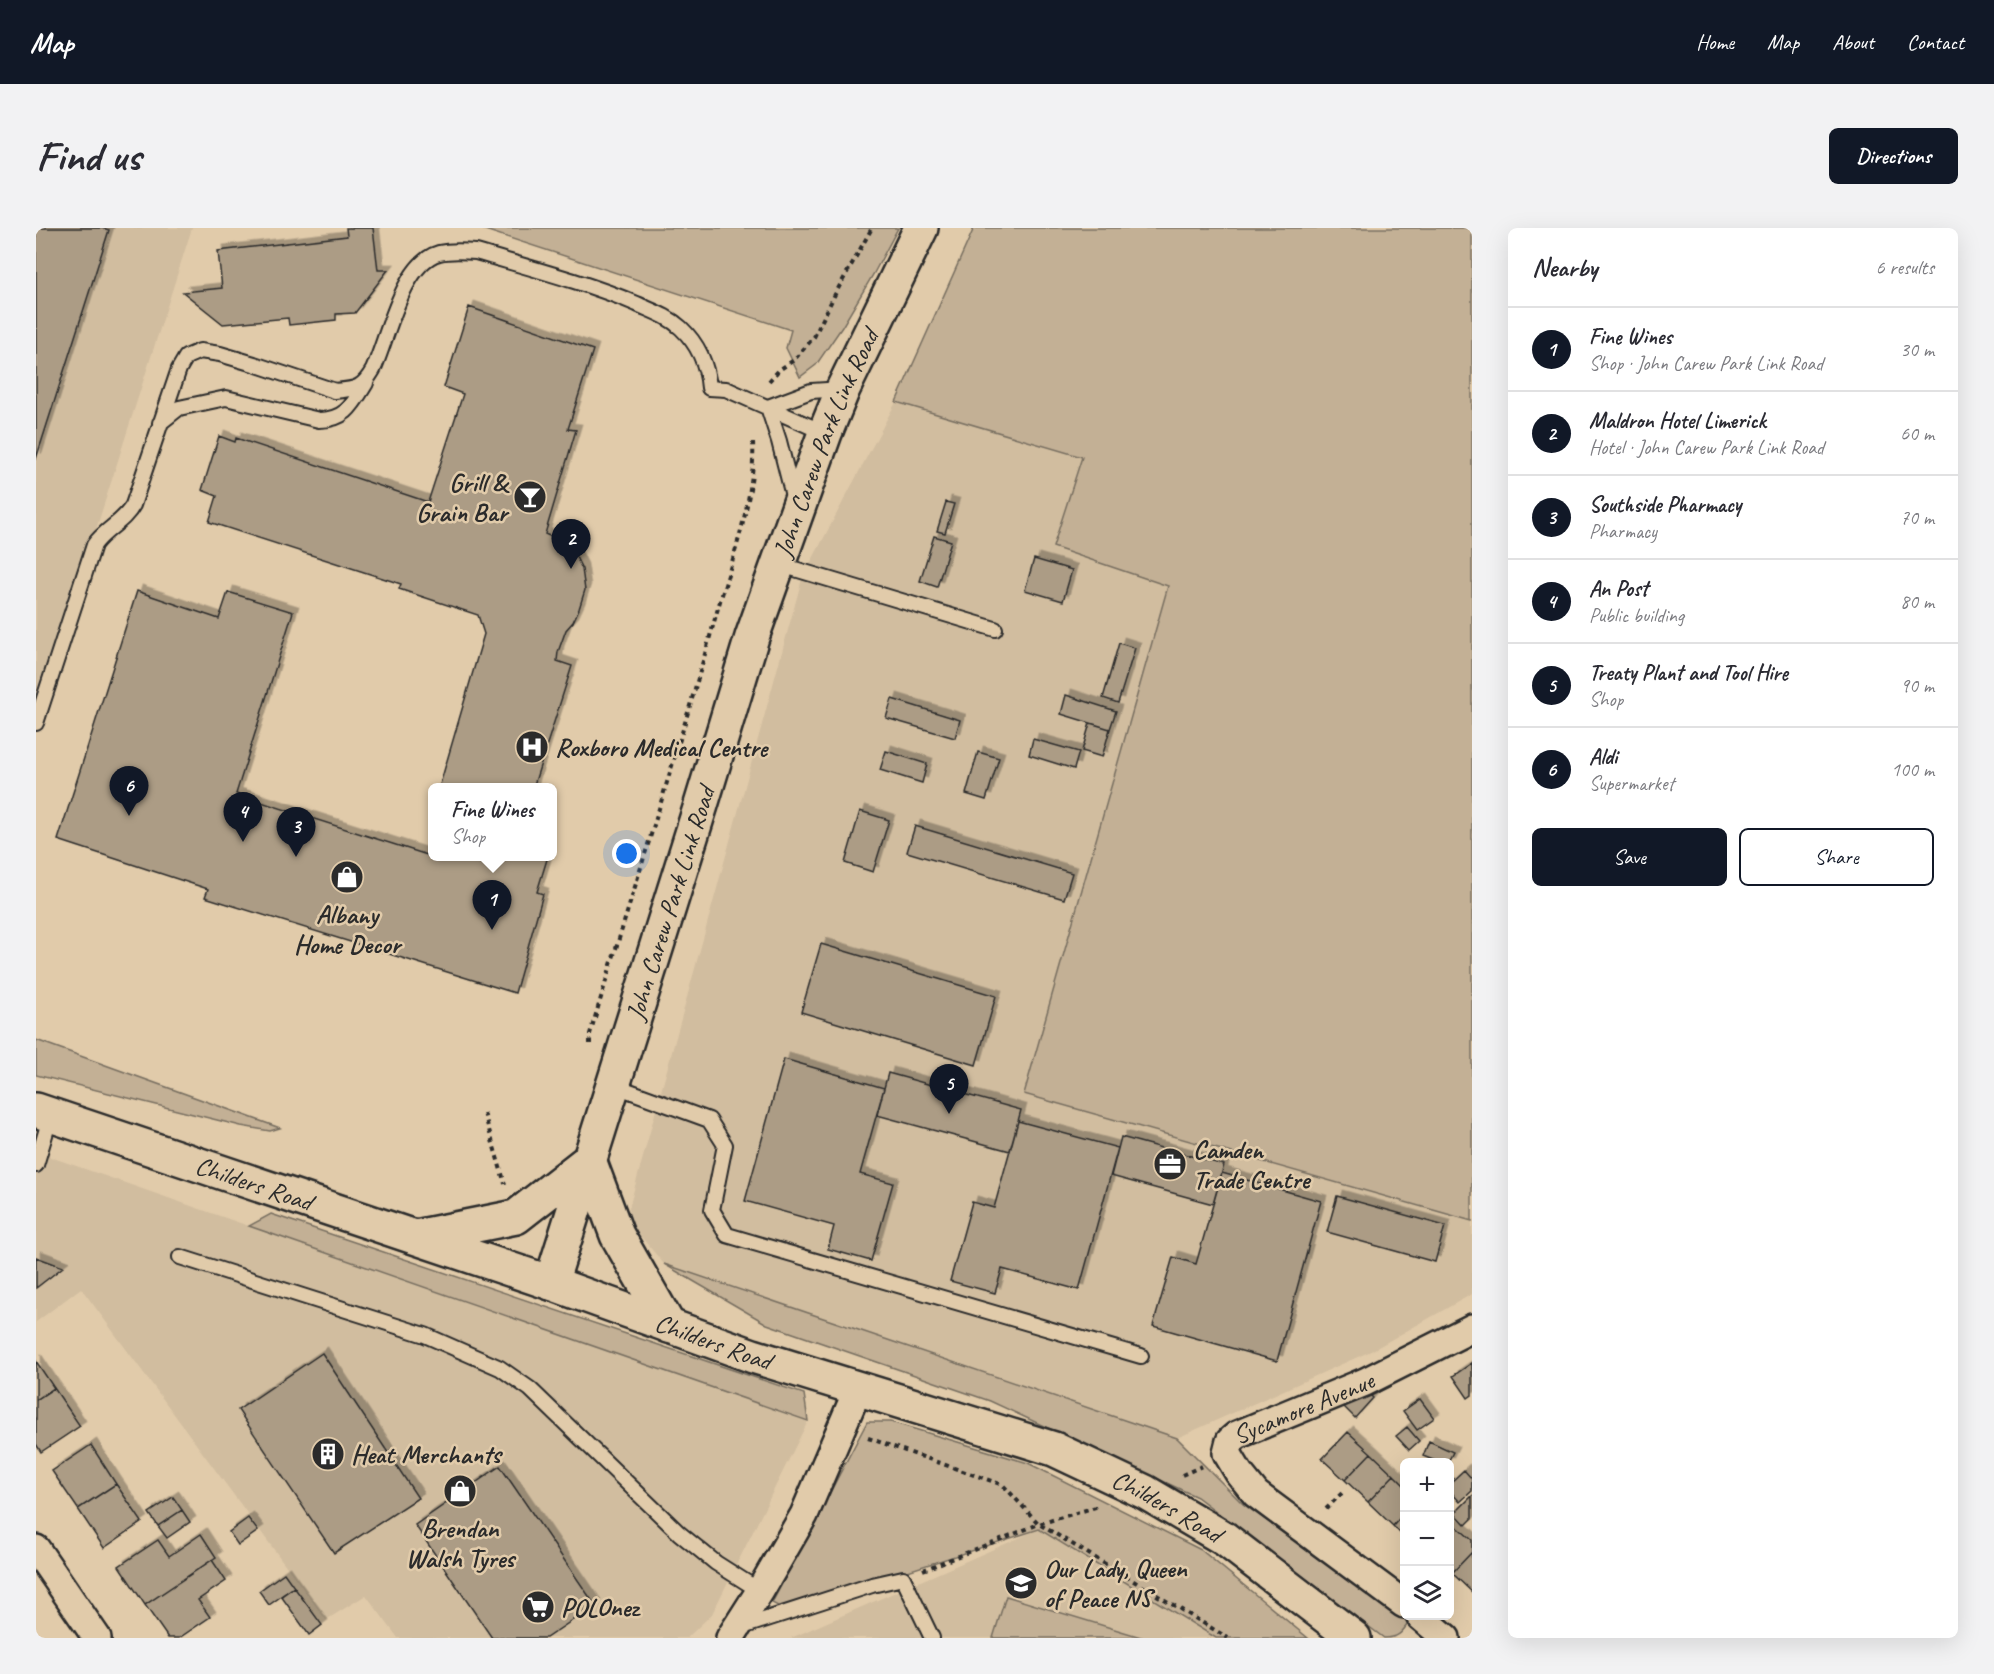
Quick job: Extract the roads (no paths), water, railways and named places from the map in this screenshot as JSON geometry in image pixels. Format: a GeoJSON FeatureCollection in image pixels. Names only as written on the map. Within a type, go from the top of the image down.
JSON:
{"type":"FeatureCollection","features":[{"type":"Feature","properties":{"kind":"main road","name":"John Carew Park Link Road"},"geometry":{"type":"LineString","coordinates":[[550,1283],[752,637],[843,389],[921,228]]}},
{"type":"Feature","properties":{"kind":"main road","name":"Childers Road"},"geometry":{"type":"LineString","coordinates":[[44,1112],[550,1283],[753,1356],[1054,1449],[1145,1492],[1225,1539],[1354,1638]]}},
{"type":"Feature","properties":{"kind":"main road"},"geometry":{"type":"LineString","coordinates":[[416,1237],[516,1217],[589,1160],[617,1235],[669,1326]]}},
{"type":"Feature","properties":{"kind":"street","name":"Sycamore Avenue"},"geometry":{"type":"LineString","coordinates":[[1400,1601],[1256,1494],[1227,1453],[1230,1441],[1237,1435],[1365,1382],[1472,1328]]}},
{"type":"Feature","properties":{"kind":"street"},"geometry":{"type":"LineString","coordinates":[[734,1633],[804,1515],[858,1389]]}},
{"type":"Feature","properties":{"kind":"street"},"geometry":{"type":"LineString","coordinates":[[36,1549],[98,1638]]}},
{"type":"Feature","properties":{"kind":"lane"},"geometry":{"type":"LineString","coordinates":[[160,423],[179,408],[226,398],[319,420],[341,417],[355,401],[380,355],[408,280],[420,265],[437,253],[466,251],[610,292],[664,316],[680,328],[701,354],[707,369],[709,388],[726,389],[825,433]]}},
{"type":"Feature","properties":{"kind":"lane"},"geometry":{"type":"LineString","coordinates":[[36,723],[94,545],[101,535],[127,516],[133,505],[179,369],[186,357],[200,351],[220,354],[335,391],[351,389],[366,383]]}},
{"type":"Feature","properties":{"kind":"lane"},"geometry":{"type":"LineString","coordinates":[[763,405],[811,391],[843,389]]}},
{"type":"Feature","properties":{"kind":"lane"},"geometry":{"type":"LineString","coordinates":[[763,405],[779,441],[797,511]]}},
{"type":"Feature","properties":{"kind":"lane"},"geometry":{"type":"LineString","coordinates":[[778,564],[995,629]]}},
{"type":"Feature","properties":{"kind":"lane"},"geometry":{"type":"LineString","coordinates":[[613,1085],[710,1120],[725,1145],[712,1210],[727,1234],[1141,1356]]}},
{"type":"Feature","properties":{"kind":"lane"},"geometry":{"type":"LineString","coordinates":[[36,1165],[44,1112]]}},
{"type":"Feature","properties":{"kind":"lane"},"geometry":{"type":"LineString","coordinates":[[180,1257],[425,1335],[500,1368],[530,1389],[679,1533],[716,1563],[760,1591]]}},
{"type":"Feature","properties":{"kind":"lane"},"geometry":{"type":"LineString","coordinates":[[734,1633],[872,1585],[903,1578],[932,1638]]}},
{"type":"Feature","properties":{"kind":"place","name":"Grill & Grain Bar"},"geometry":{"type":"Point","coordinates":[530,497]}},
{"type":"Feature","properties":{"kind":"place","name":"Maldron Hotel Limerick"},"geometry":{"type":"Point","coordinates":[571,569]}},
{"type":"Feature","properties":{"kind":"place","name":"Roxboro Medical Centre"},"geometry":{"type":"Point","coordinates":[532,747]}},
{"type":"Feature","properties":{"kind":"place","name":"Aldi"},"geometry":{"type":"Point","coordinates":[129,816]}},
{"type":"Feature","properties":{"kind":"place","name":"An Post"},"geometry":{"type":"Point","coordinates":[243,842]}},
{"type":"Feature","properties":{"kind":"place","name":"Southside Pharmacy"},"geometry":{"type":"Point","coordinates":[296,857]}},
{"type":"Feature","properties":{"kind":"place","name":"Albany Home Decor"},"geometry":{"type":"Point","coordinates":[347,877]}},
{"type":"Feature","properties":{"kind":"place","name":"Fine Wines"},"geometry":{"type":"Point","coordinates":[492,930]}},
{"type":"Feature","properties":{"kind":"place","name":"Treaty Plant and Tool Hire"},"geometry":{"type":"Point","coordinates":[949,1114]}},
{"type":"Feature","properties":{"kind":"place","name":"Camden Trade Centre"},"geometry":{"type":"Point","coordinates":[1170,1164]}},
{"type":"Feature","properties":{"kind":"place","name":"Heat Merchants"},"geometry":{"type":"Point","coordinates":[328,1454]}},
{"type":"Feature","properties":{"kind":"place","name":"Brendan Walsh Tyres"},"geometry":{"type":"Point","coordinates":[460,1491]}},
{"type":"Feature","properties":{"kind":"place","name":"Our Lady, Queen of Peace NS"},"geometry":{"type":"Point","coordinates":[1021,1583]}},
{"type":"Feature","properties":{"kind":"place","name":"POLOnez"},"geometry":{"type":"Point","coordinates":[538,1607]}}]}
